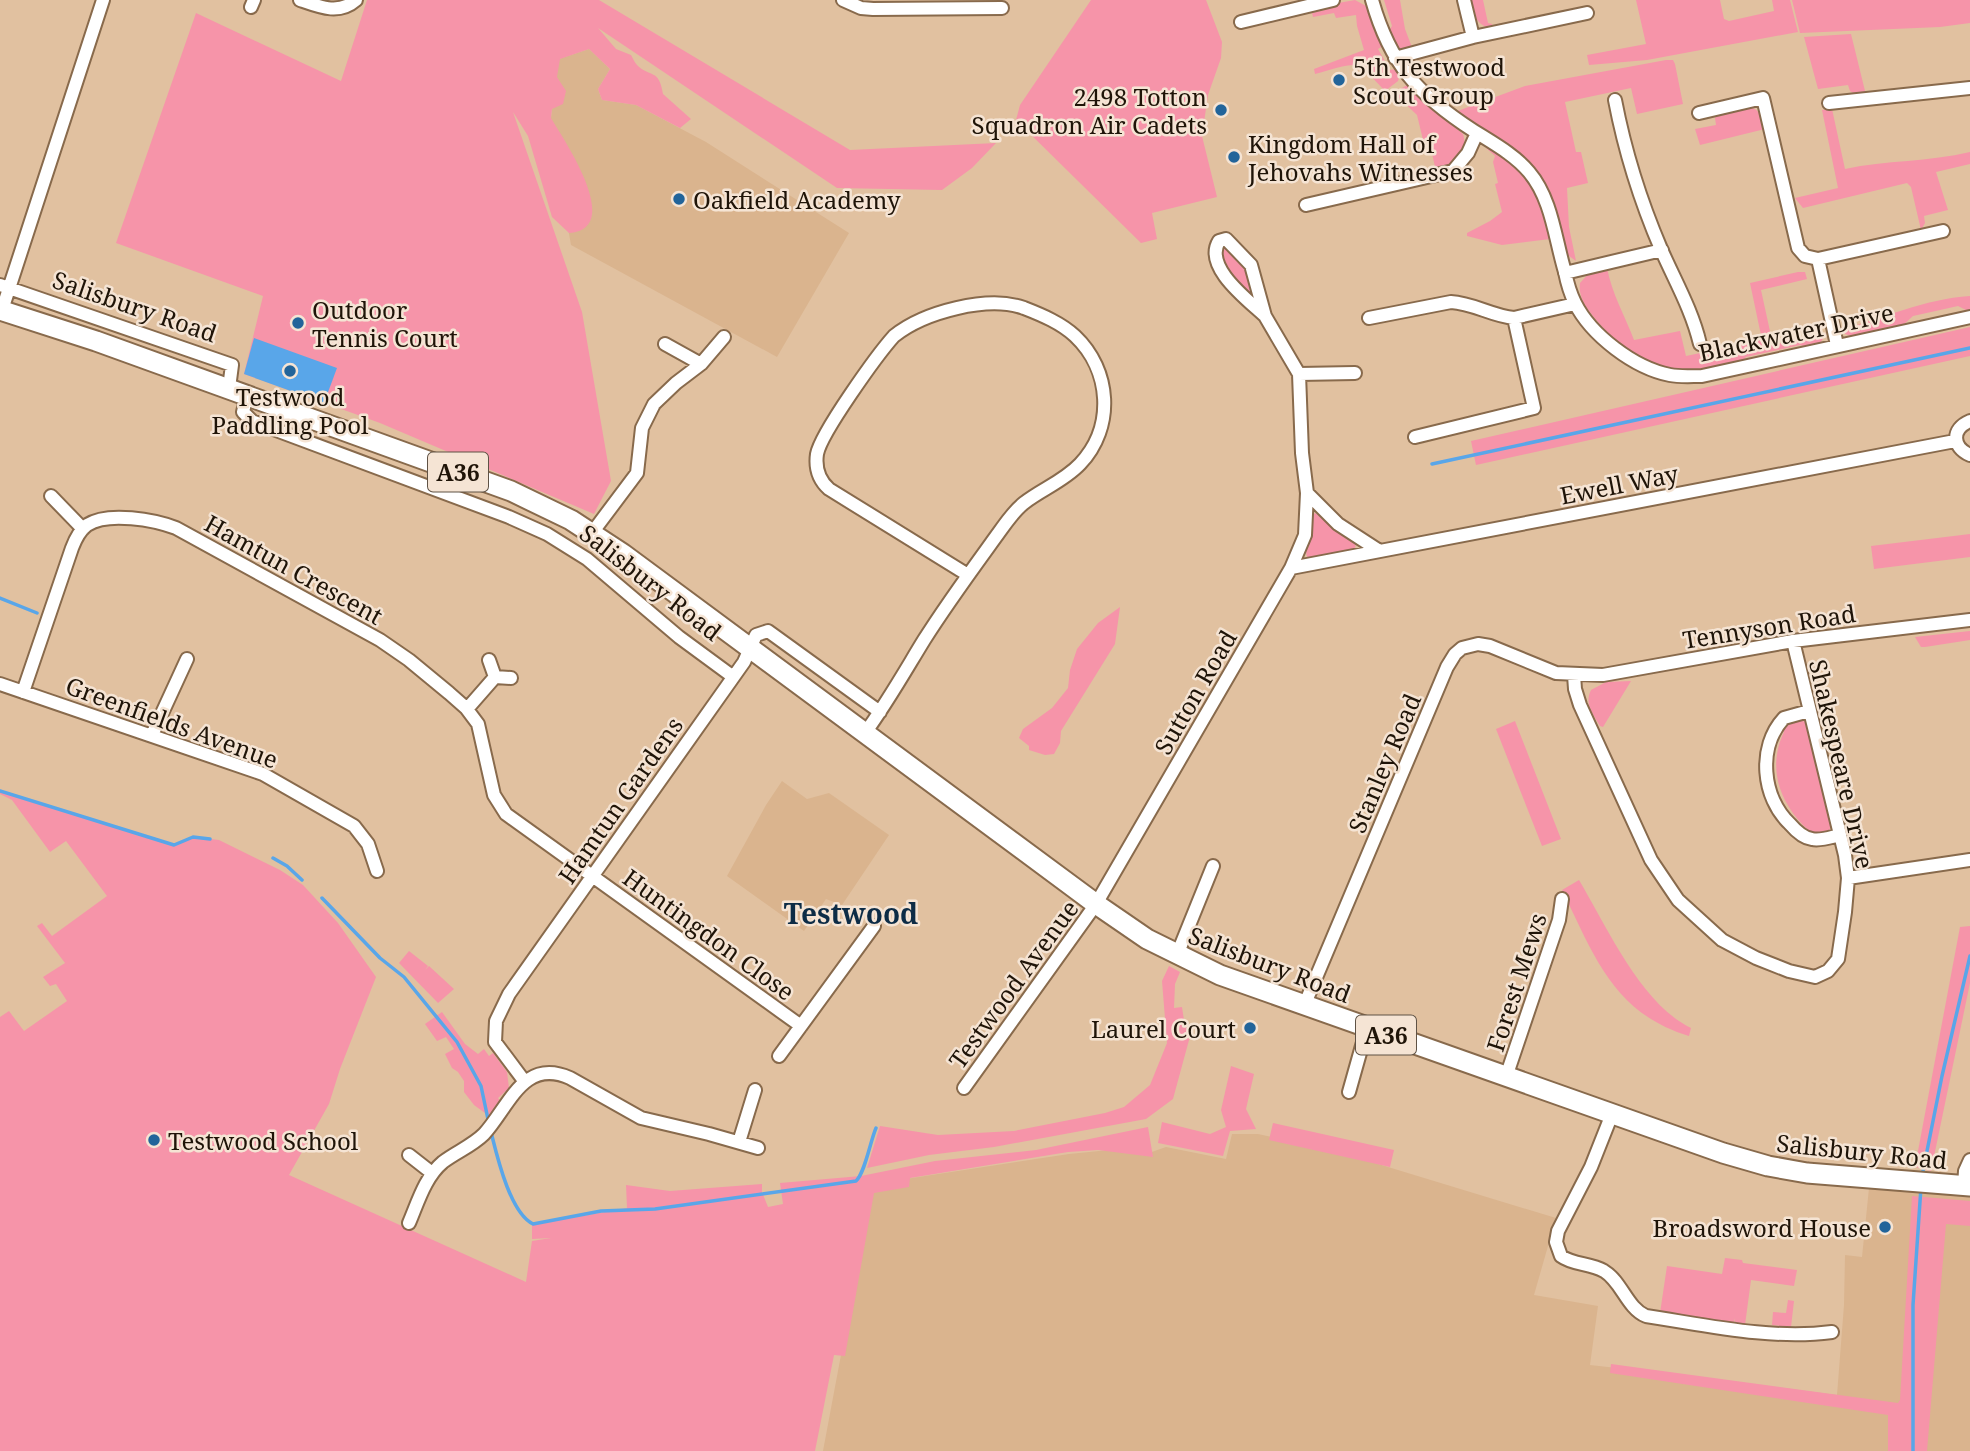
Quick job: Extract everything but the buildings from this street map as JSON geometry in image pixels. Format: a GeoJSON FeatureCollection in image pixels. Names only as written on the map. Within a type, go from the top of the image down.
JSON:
{"type":"FeatureCollection","features":[{"type":"Feature","properties":{"kind":"main road","name":"Salisbury Road"},"geometry":{"type":"LineString","coordinates":[[1,310],[62,328],[511,491],[542,505],[592,533],[1096,904],[1147,939],[1220,975],[1723,1153],[1777,1168],[1858,1179],[1967,1186]]}},
{"type":"Feature","properties":{"kind":"street"},"geometry":{"type":"LineString","coordinates":[[1,310],[5,287],[103,0]]}},
{"type":"Feature","properties":{"kind":"street"},"geometry":{"type":"LineString","coordinates":[[300,0],[334,10],[349,6],[356,0]]}},
{"type":"Feature","properties":{"kind":"street"},"geometry":{"type":"LineString","coordinates":[[843,0],[861,8],[923,4],[1002,8]]}},
{"type":"Feature","properties":{"kind":"street"},"geometry":{"type":"LineString","coordinates":[[1241,22],[1334,0]]}},
{"type":"Feature","properties":{"kind":"street","name":"Blackwater Drive"},"geometry":{"type":"LineString","coordinates":[[1372,0],[1385,40],[1410,79],[1447,114],[1514,158],[1529,172],[1539,187],[1550,214],[1575,303],[1605,340],[1626,358],[1647,369],[1672,376],[1702,376],[1970,317]]}},
{"type":"Feature","properties":{"kind":"street"},"geometry":{"type":"LineString","coordinates":[[1464,0],[1473,37]]}},
{"type":"Feature","properties":{"kind":"street"},"geometry":{"type":"LineString","coordinates":[[1395,58],[1473,37],[1587,13]]}},
{"type":"Feature","properties":{"kind":"street"},"geometry":{"type":"LineString","coordinates":[[1829,103],[1970,88]]}},
{"type":"Feature","properties":{"kind":"street"},"geometry":{"type":"LineString","coordinates":[[1699,113],[1763,98],[1798,248],[1805,256],[1818,259],[1943,231]]}},
{"type":"Feature","properties":{"kind":"street"},"geometry":{"type":"LineString","coordinates":[[1615,100],[1623,143],[1637,190],[1685,298],[1700,344]]}},
{"type":"Feature","properties":{"kind":"street"},"geometry":{"type":"LineString","coordinates":[[1306,205],[1453,171],[1468,153],[1477,133]]}},
{"type":"Feature","properties":{"kind":"street"},"geometry":{"type":"LineString","coordinates":[[1265,316],[1225,278],[1215,246],[1219,241],[1226,239],[1251,265],[1265,316],[1299,374],[1355,373]]}},
{"type":"Feature","properties":{"kind":"street"},"geometry":{"type":"LineString","coordinates":[[1565,273],[1662,250]]}},
{"type":"Feature","properties":{"kind":"street"},"geometry":{"type":"LineString","coordinates":[[1818,259],[1837,345]]}},
{"type":"Feature","properties":{"kind":"street","name":"Salisbury Road"},"geometry":{"type":"LineString","coordinates":[[5,287],[232,365],[243,412],[252,421],[509,517],[568,546],[605,573],[679,637],[733,676]]}},
{"type":"Feature","properties":{"kind":"street"},"geometry":{"type":"LineString","coordinates":[[1368,318],[1462,302],[1502,317],[1514,318],[1575,303]]}},
{"type":"Feature","properties":{"kind":"street"},"geometry":{"type":"LineString","coordinates":[[865,733],[968,575],[1015,510],[1070,474],[1089,454],[1101,428],[1105,406],[1101,378],[1092,358],[1077,338],[1063,326],[1037,314],[999,303],[971,306],[930,317],[910,325],[894,336],[825,434],[817,456],[817,472],[829,489],[968,575]]}},
{"type":"Feature","properties":{"kind":"street"},"geometry":{"type":"LineString","coordinates":[[1415,437],[1534,408],[1514,318]]}},
{"type":"Feature","properties":{"kind":"street"},"geometry":{"type":"LineString","coordinates":[[592,533],[638,473],[642,428],[654,404],[701,364],[724,337]]}},
{"type":"Feature","properties":{"kind":"street"},"geometry":{"type":"LineString","coordinates":[[665,344],[701,364]]}},
{"type":"Feature","properties":{"kind":"street","name":"Sutton Road"},"geometry":{"type":"LineString","coordinates":[[1096,904],[1291,568],[1305,535],[1307,493],[1302,453],[1299,374]]}},
{"type":"Feature","properties":{"kind":"street"},"geometry":{"type":"LineString","coordinates":[[1970,421],[1960,426],[1955,441],[1961,450],[1970,455]]}},
{"type":"Feature","properties":{"kind":"street","name":"Ewell Way"},"geometry":{"type":"LineString","coordinates":[[1291,568],[1955,441]]}},
{"type":"Feature","properties":{"kind":"street"},"geometry":{"type":"LineString","coordinates":[[1307,493],[1338,524],[1377,550]]}},
{"type":"Feature","properties":{"kind":"street"},"geometry":{"type":"LineString","coordinates":[[23,692],[72,548],[83,530],[51,496]]}},
{"type":"Feature","properties":{"kind":"street","name":"Hamtun Crescent"},"geometry":{"type":"LineString","coordinates":[[83,530],[97,521],[132,519],[168,525],[387,645],[426,673],[475,718],[491,785],[501,809],[593,876]]}},
{"type":"Feature","properties":{"kind":"street","name":"Tennyson Road"},"geometry":{"type":"LineString","coordinates":[[1574,675],[1621,672],[1793,641],[1970,621]]}},
{"type":"Feature","properties":{"kind":"street","name":"Salisbury Road"},"geometry":{"type":"LineString","coordinates":[[750,648],[756,635],[768,631],[880,712]]}},
{"type":"Feature","properties":{"kind":"street","name":"Shakespeare Drive"},"geometry":{"type":"LineString","coordinates":[[1574,675],[1574,689],[1580,705],[1651,860],[1678,900],[1722,940],[1756,958],[1809,976],[1822,975],[1833,967],[1838,959],[1848,878],[1793,641]]}},
{"type":"Feature","properties":{"kind":"street","name":"Stanley Road"},"geometry":{"type":"LineString","coordinates":[[1304,1006],[1447,667],[1455,654],[1471,644],[1490,646],[1556,673],[1574,675]]}},
{"type":"Feature","properties":{"kind":"street","name":"Hamtun Gardens"},"geometry":{"type":"LineString","coordinates":[[525,1082],[498,1047],[494,1036],[501,1009],[522,974],[733,676],[750,648]]}},
{"type":"Feature","properties":{"kind":"street"},"geometry":{"type":"LineString","coordinates":[[152,736],[187,659]]}},
{"type":"Feature","properties":{"kind":"street"},"geometry":{"type":"LineString","coordinates":[[489,660],[495,677]]}},
{"type":"Feature","properties":{"kind":"street"},"geometry":{"type":"LineString","coordinates":[[467,709],[495,677]]}},
{"type":"Feature","properties":{"kind":"street"},"geometry":{"type":"LineString","coordinates":[[495,677],[512,678]]}},
{"type":"Feature","properties":{"kind":"street","name":"Greenfields Avenue"},"geometry":{"type":"LineString","coordinates":[[0,684],[263,774],[354,826],[368,844],[377,871]]}},
{"type":"Feature","properties":{"kind":"street"},"geometry":{"type":"LineString","coordinates":[[1809,711],[1784,718],[1772,737],[1766,764],[1768,788],[1779,811],[1800,834],[1814,840],[1840,835]]}},
{"type":"Feature","properties":{"kind":"street"},"geometry":{"type":"LineString","coordinates":[[1848,878],[1970,860]]}},
{"type":"Feature","properties":{"kind":"street"},"geometry":{"type":"LineString","coordinates":[[1177,955],[1213,866]]}},
{"type":"Feature","properties":{"kind":"street","name":"Huntingdon Close"},"geometry":{"type":"LineString","coordinates":[[593,876],[801,1026]]}},
{"type":"Feature","properties":{"kind":"street","name":"Forest Mews"},"geometry":{"type":"LineString","coordinates":[[1506,1077],[1559,920],[1562,898]]}},
{"type":"Feature","properties":{"kind":"street","name":"Testwood Avenue"},"geometry":{"type":"LineString","coordinates":[[964,1088],[1096,904]]}},
{"type":"Feature","properties":{"kind":"street","name":"Huntingdon Close"},"geometry":{"type":"LineString","coordinates":[[779,1056],[874,926]]}},
{"type":"Feature","properties":{"kind":"street"},"geometry":{"type":"LineString","coordinates":[[1349,1092],[1367,1028]]}},
{"type":"Feature","properties":{"kind":"street"},"geometry":{"type":"LineString","coordinates":[[409,1223],[432,1173],[483,1135],[525,1082],[546,1073],[562,1074],[641,1118],[758,1148]]}},
{"type":"Feature","properties":{"kind":"street"},"geometry":{"type":"LineString","coordinates":[[739,1142],[755,1090]]}},
{"type":"Feature","properties":{"kind":"street"},"geometry":{"type":"LineString","coordinates":[[1612,1114],[1591,1167],[1558,1231],[1558,1253],[1564,1259],[1604,1271],[1615,1280],[1637,1310],[1646,1316],[1769,1332],[1808,1335],[1832,1332]]}},
{"type":"Feature","properties":{"kind":"street"},"geometry":{"type":"LineString","coordinates":[[409,1154],[432,1173]]}},
{"type":"Feature","properties":{"kind":"street"},"geometry":{"type":"LineString","coordinates":[[1967,1186],[1965,1171],[1970,1160]]}},
{"type":"Feature","properties":{"kind":"shaded area"},"geometry":{"type":"Polygon","coordinates":[[[367,0],[599,0],[850,150],[996,143],[972,168],[942,190],[837,188],[598,28],[616,49],[631,55],[637,65],[656,77],[663,94],[691,119],[680,128],[636,105],[602,100],[598,89],[610,69],[589,49],[560,59],[557,77],[566,91],[563,104],[552,109],[551,118],[586,182],[592,216],[585,228],[569,233],[552,217],[528,136],[513,112],[582,312],[611,481],[594,514],[380,423],[244,374],[263,296],[116,243],[196,13],[341,81],[367,0]]]}},
{"type":"Feature","properties":{"kind":"shaded area"},"geometry":{"type":"Polygon","coordinates":[[[1091,0],[1206,0],[1222,42],[1221,58],[1208,95],[1202,136],[1217,197],[1152,213],[1157,239],[1141,243],[1016,120],[1020,105],[1091,0]]]}},
{"type":"Feature","properties":{"kind":"shaded area"},"geometry":{"type":"Polygon","coordinates":[[[1355,0],[1368,7],[1383,46],[1378,49],[1390,70],[1396,69],[1400,75],[1398,81],[1385,91],[1367,72],[1354,66],[1315,74],[1314,69],[1364,50],[1356,15],[1336,18],[1334,13],[1313,17],[1312,13],[1325,10],[1327,5],[1355,0]]]}},
{"type":"Feature","properties":{"kind":"shaded area"},"geometry":{"type":"Polygon","coordinates":[[[1384,0],[1400,0],[1405,29],[1413,50],[1400,48],[1392,40],[1388,32],[1392,26],[1384,0]]]}},
{"type":"Feature","properties":{"kind":"shaded area"},"geometry":{"type":"Polygon","coordinates":[[[1470,0],[1483,0],[1488,23],[1492,24],[1493,29],[1477,19],[1470,0]]]}},
{"type":"Feature","properties":{"kind":"shaded area"},"geometry":{"type":"Polygon","coordinates":[[[1636,0],[1720,0],[1724,19],[1729,21],[1774,11],[1772,0],[1790,0],[1798,32],[1647,60],[1589,65],[1587,55],[1646,44],[1636,0]]]}},
{"type":"Feature","properties":{"kind":"shaded area"},"geometry":{"type":"Polygon","coordinates":[[[1792,0],[1970,0],[1970,23],[1940,27],[1800,33],[1792,0]]]}},
{"type":"Feature","properties":{"kind":"shaded area"},"geometry":{"type":"Polygon","coordinates":[[[1851,34],[1866,95],[1858,96],[1850,91],[1848,85],[1818,89],[1804,37],[1851,34]]]}},
{"type":"Feature","properties":{"kind":"shaded area","name":"Oakfield Academy"},"geometry":{"type":"Polygon","coordinates":[[[589,49],[610,69],[598,89],[602,100],[636,105],[706,142],[849,233],[777,357],[571,245],[550,125],[559,59],[589,49]]]}},
{"type":"Feature","properties":{"kind":"shaded area"},"geometry":{"type":"Polygon","coordinates":[[[1673,60],[1675,64],[1683,104],[1637,114],[1631,88],[1565,102],[1576,152],[1581,152],[1588,183],[1567,188],[1569,227],[1576,261],[1565,253],[1527,163],[1507,144],[1455,112],[1525,86],[1673,60]]]}},
{"type":"Feature","properties":{"kind":"shaded area"},"geometry":{"type":"Polygon","coordinates":[[[1407,85],[1463,134],[1463,152],[1445,168],[1439,170],[1435,167],[1430,144],[1424,144],[1417,115],[1394,93],[1407,85]]]}},
{"type":"Feature","properties":{"kind":"shaded area"},"geometry":{"type":"Polygon","coordinates":[[[1746,106],[1760,114],[1765,129],[1700,145],[1695,129],[1716,125],[1715,118],[1719,110],[1746,106]]]}},
{"type":"Feature","properties":{"kind":"shaded area"},"geometry":{"type":"Polygon","coordinates":[[[1832,109],[1845,169],[1970,152],[1970,164],[1936,172],[1948,210],[1924,216],[1925,223],[1921,230],[1911,187],[1907,183],[1803,208],[1795,198],[1838,188],[1822,110],[1832,109]]]}},
{"type":"Feature","properties":{"kind":"shaded area"},"geometry":{"type":"Polygon","coordinates":[[[1486,148],[1501,154],[1526,179],[1541,206],[1550,239],[1502,245],[1467,236],[1467,233],[1502,212],[1495,184],[1498,183],[1493,162],[1495,156],[1486,148]]]}},
{"type":"Feature","properties":{"kind":"shaded area"},"geometry":{"type":"Polygon","coordinates":[[[1223,244],[1245,264],[1255,300],[1225,270],[1220,248],[1223,244]]]}},
{"type":"Feature","properties":{"kind":"shaded area"},"geometry":{"type":"Polygon","coordinates":[[[1607,268],[1615,296],[1634,340],[1680,331],[1686,356],[1762,340],[1750,283],[1798,272],[1805,272],[1807,279],[1761,290],[1773,345],[1826,333],[1818,347],[1800,345],[1746,357],[1736,364],[1703,371],[1669,369],[1653,364],[1624,347],[1584,304],[1580,283],[1591,271],[1607,268]]]}},
{"type":"Feature","properties":{"kind":"shaded area"},"geometry":{"type":"Polygon","coordinates":[[[1970,296],[1970,312],[1958,306],[1913,316],[1901,327],[1853,337],[1840,330],[1920,305],[1970,296]]]}},
{"type":"Feature","properties":{"kind":"shaded area"},"geometry":{"type":"Polygon","coordinates":[[[1970,327],[1970,356],[1476,465],[1471,441],[1970,327]]]}},
{"type":"Feature","properties":{"kind":"shaded area"},"geometry":{"type":"Polygon","coordinates":[[[1315,513],[1356,543],[1355,548],[1307,557],[1311,517],[1315,513]]]}},
{"type":"Feature","properties":{"kind":"shaded area"},"geometry":{"type":"Polygon","coordinates":[[[1970,534],[1970,557],[1874,569],[1871,546],[1970,534]]]}},
{"type":"Feature","properties":{"kind":"shaded area"},"geometry":{"type":"Polygon","coordinates":[[[1120,607],[1115,644],[1061,731],[1060,743],[1054,754],[1045,755],[1029,750],[1029,746],[1019,738],[1023,729],[1052,708],[1068,688],[1077,649],[1098,623],[1120,607]]]}},
{"type":"Feature","properties":{"kind":"shaded area"},"geometry":{"type":"Polygon","coordinates":[[[1970,631],[1970,640],[1925,647],[1921,647],[1915,637],[1970,631]]]}},
{"type":"Feature","properties":{"kind":"shaded area"},"geometry":{"type":"Polygon","coordinates":[[[1631,681],[1603,727],[1600,726],[1588,700],[1591,690],[1606,682],[1631,681]]]}},
{"type":"Feature","properties":{"kind":"shaded area"},"geometry":{"type":"Polygon","coordinates":[[[1799,719],[1807,723],[1832,825],[1828,833],[1822,835],[1805,834],[1808,830],[1783,796],[1776,771],[1776,758],[1784,732],[1780,729],[1784,723],[1799,719]]]}},
{"type":"Feature","properties":{"kind":"shaded area"},"geometry":{"type":"Polygon","coordinates":[[[1515,721],[1561,839],[1542,846],[1496,729],[1515,721]]]}},
{"type":"Feature","properties":{"kind":"shaded area"},"geometry":{"type":"Polygon","coordinates":[[[782,781],[807,799],[829,793],[889,835],[842,905],[826,899],[804,931],[727,876],[782,781]]]}},
{"type":"Feature","properties":{"kind":"shaded area"},"geometry":{"type":"Polygon","coordinates":[[[0,791],[173,845],[193,837],[219,840],[280,870],[303,885],[338,923],[376,977],[329,1104],[289,1175],[526,1282],[532,1241],[551,1238],[532,1239],[532,1225],[627,1208],[626,1185],[670,1191],[762,1184],[768,1207],[783,1204],[780,1183],[861,1176],[935,1161],[1036,1150],[1148,1127],[1153,1157],[1098,1150],[1068,1152],[910,1178],[909,1187],[874,1193],[845,1356],[834,1355],[815,1451],[0,1451],[0,1017],[9,1011],[24,1031],[67,1001],[56,984],[50,986],[43,977],[65,963],[37,926],[42,923],[52,936],[107,896],[66,841],[50,852],[12,800],[0,794],[0,791]]]}},
{"type":"Feature","properties":{"kind":"shaded area"},"geometry":{"type":"Polygon","coordinates":[[[1579,880],[1641,983],[1673,1017],[1691,1028],[1689,1036],[1663,1026],[1642,1013],[1609,979],[1596,959],[1562,890],[1579,880]]]}},
{"type":"Feature","properties":{"kind":"shaded area"},"geometry":{"type":"Polygon","coordinates":[[[1970,926],[1970,983],[1931,1171],[1915,1167],[1960,927],[1970,926]]]}},
{"type":"Feature","properties":{"kind":"shaded area"},"geometry":{"type":"Polygon","coordinates":[[[409,951],[428,966],[425,970],[429,966],[454,989],[438,1003],[399,963],[409,951]]]}},
{"type":"Feature","properties":{"kind":"shaded area"},"geometry":{"type":"Polygon","coordinates":[[[1169,966],[1180,972],[1175,984],[1174,1008],[1182,1007],[1185,1027],[1192,1029],[1173,1099],[1146,1119],[867,1168],[880,1126],[938,1135],[1014,1131],[1124,1107],[1150,1085],[1167,1043],[1162,981],[1169,966]]]}},
{"type":"Feature","properties":{"kind":"shaded area"},"geometry":{"type":"Polygon","coordinates":[[[442,1012],[465,1044],[478,1054],[484,1049],[489,1056],[493,1053],[507,1072],[509,1088],[498,1098],[500,1101],[489,1116],[474,1105],[464,1092],[464,1081],[452,1068],[445,1054],[454,1049],[446,1037],[437,1041],[425,1024],[442,1012]]]}},
{"type":"Feature","properties":{"kind":"shaded area"},"geometry":{"type":"Polygon","coordinates":[[[1231,1066],[1254,1074],[1246,1109],[1256,1129],[1230,1131],[1223,1156],[1158,1143],[1162,1122],[1210,1134],[1226,1127],[1221,1110],[1231,1066]]]}},
{"type":"Feature","properties":{"kind":"shaded area"},"geometry":{"type":"Polygon","coordinates":[[[1273,1123],[1394,1150],[1390,1167],[1269,1140],[1273,1123]]]}},
{"type":"Feature","properties":{"kind":"shaded area"},"geometry":{"type":"Polygon","coordinates":[[[1232,1134],[1258,1134],[1329,1149],[1556,1218],[1534,1295],[1598,1306],[1590,1365],[1837,1395],[1845,1255],[1862,1257],[1869,1188],[1970,1197],[1970,1451],[823,1451],[873,1184],[1109,1150],[1146,1154],[1166,1147],[1226,1159],[1232,1134]]]}},
{"type":"Feature","properties":{"kind":"shaded area"},"geometry":{"type":"Polygon","coordinates":[[[1912,1196],[1970,1201],[1970,1226],[1946,1224],[1927,1451],[1888,1451],[1888,1415],[1610,1373],[1611,1364],[1898,1403],[1912,1196]]]}},
{"type":"Feature","properties":{"kind":"shaded area"},"geometry":{"type":"Polygon","coordinates":[[[1725,1258],[1797,1270],[1794,1286],[1751,1280],[1745,1325],[1735,1324],[1735,1318],[1734,1323],[1660,1313],[1667,1266],[1722,1274],[1725,1258]]]}},
{"type":"Feature","properties":{"kind":"shaded area"},"geometry":{"type":"Polygon","coordinates":[[[1788,1300],[1794,1301],[1791,1327],[1772,1325],[1773,1312],[1786,1313],[1788,1300]]]}},
{"type":"Feature","properties":{"kind":"water","name":"Testwood Paddling Pool"},"geometry":{"type":"Polygon","coordinates":[[[254,338],[337,368],[324,403],[244,374],[254,338]]]}},
{"type":"Feature","properties":{"kind":"waterway"},"geometry":{"type":"LineString","coordinates":[[1432,464],[1970,348]]}},
{"type":"Feature","properties":{"kind":"waterway"},"geometry":{"type":"LineString","coordinates":[[0,598],[37,613]]}},
{"type":"Feature","properties":{"kind":"waterway"},"geometry":{"type":"LineString","coordinates":[[0,791],[174,845],[193,837],[210,839]]}},
{"type":"Feature","properties":{"kind":"waterway"},"geometry":{"type":"LineString","coordinates":[[273,858],[302,880]]}},
{"type":"Feature","properties":{"kind":"waterway"},"geometry":{"type":"LineString","coordinates":[[322,898],[380,958],[404,977],[457,1042],[481,1086],[489,1124]]}},
{"type":"Feature","properties":{"kind":"waterway"},"geometry":{"type":"LineString","coordinates":[[1922,1176],[1970,956]]}},
{"type":"Feature","properties":{"kind":"waterway"},"geometry":{"type":"LineString","coordinates":[[491,1132],[511,1196],[525,1218],[533,1224],[601,1211],[655,1209],[856,1181],[865,1164],[876,1128]]}},
{"type":"Feature","properties":{"kind":"waterway"},"geometry":{"type":"LineString","coordinates":[[1913,1451],[1913,1305],[1921,1187]]}},
{"type":"Feature","properties":{"kind":"place","name":"5th Testwood Scout Group"},"geometry":{"type":"Point","coordinates":[1339,80]}},
{"type":"Feature","properties":{"kind":"place","name":"2498 Totton Squadron Air Cadets"},"geometry":{"type":"Point","coordinates":[1221,110]}},
{"type":"Feature","properties":{"kind":"place","name":"Kingdom Hall of Jehovahs Witnesses"},"geometry":{"type":"Point","coordinates":[1234,157]}},
{"type":"Feature","properties":{"kind":"place","name":"Oakfield Academy"},"geometry":{"type":"Point","coordinates":[679,199]}},
{"type":"Feature","properties":{"kind":"place","name":"Outdoor Tennis Court"},"geometry":{"type":"Point","coordinates":[298,323]}},
{"type":"Feature","properties":{"kind":"place","name":"Testwood Paddling Pool"},"geometry":{"type":"Point","coordinates":[290,371]}},
{"type":"Feature","properties":{"kind":"place","name":"Laurel Court"},"geometry":{"type":"Point","coordinates":[1250,1028]}},
{"type":"Feature","properties":{"kind":"place","name":"Testwood School"},"geometry":{"type":"Point","coordinates":[154,1140]}},
{"type":"Feature","properties":{"kind":"place","name":"Broadsword House"},"geometry":{"type":"Point","coordinates":[1885,1227]}},
{"type":"Feature","properties":{"kind":"district","name":"Testwood"},"geometry":{"type":"Point","coordinates":[851,913]}}]}
